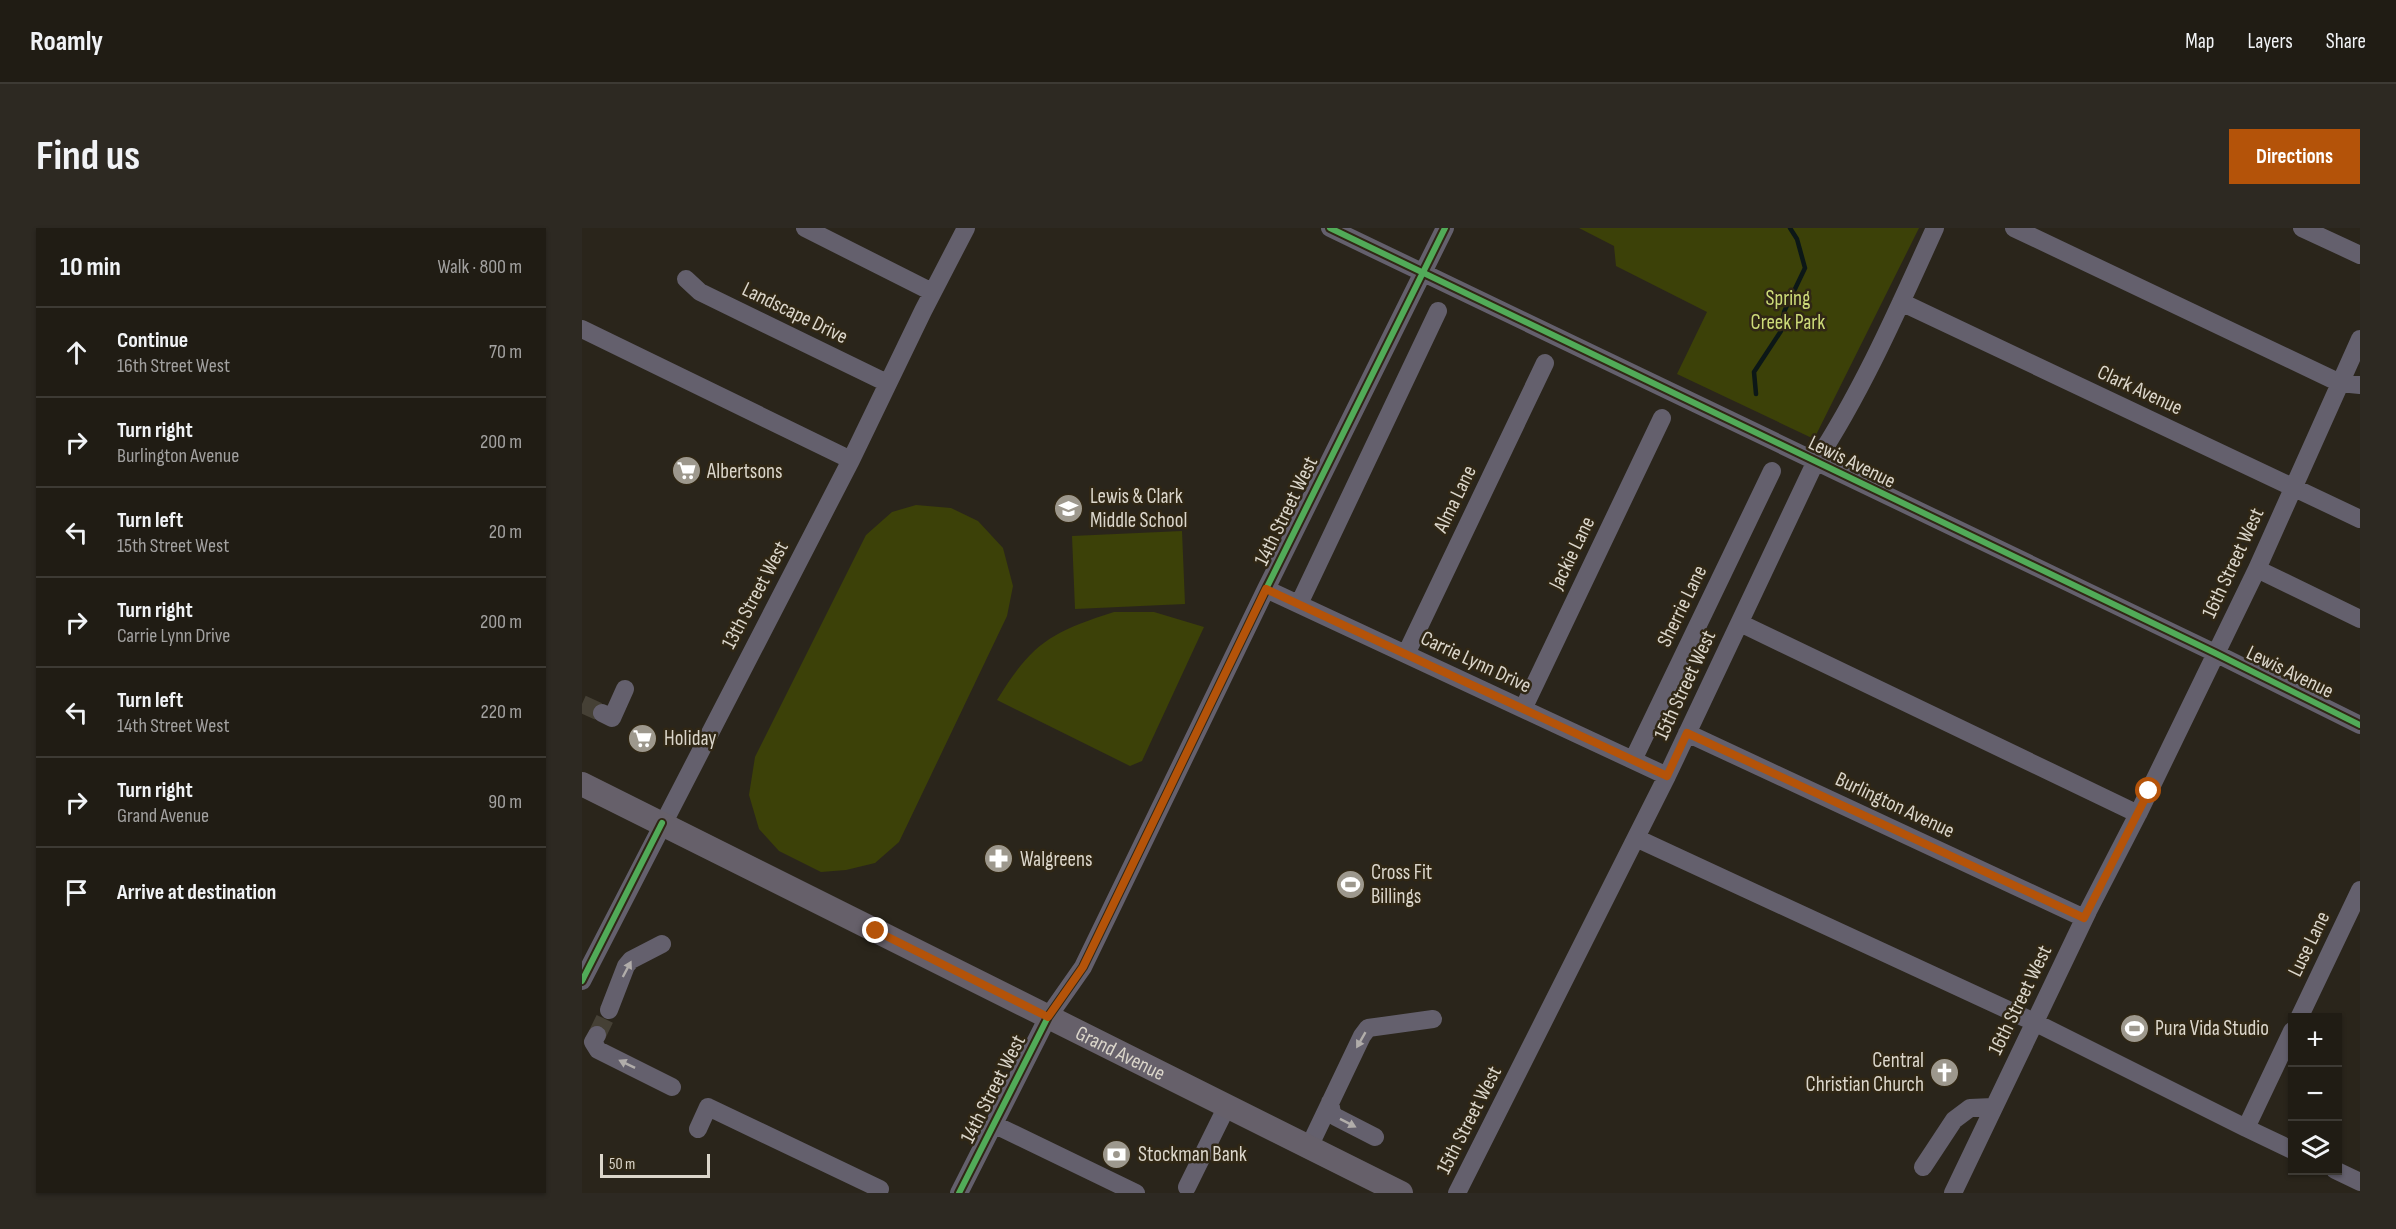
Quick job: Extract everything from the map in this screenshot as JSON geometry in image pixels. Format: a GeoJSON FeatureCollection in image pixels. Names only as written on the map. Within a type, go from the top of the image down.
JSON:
{"type":"FeatureCollection","features":[{"type":"Feature","properties":{"kind":"main road","name":"Grand Avenue"},"geometry":{"type":"LineString","coordinates":[[582,784],[1401,1193]]}},
{"type":"Feature","properties":{"kind":"street"},"geometry":{"type":"LineString","coordinates":[[805,228],[932,292]]}},
{"type":"Feature","properties":{"kind":"street","name":"13th Street West"},"geometry":{"type":"LineString","coordinates":[[582,981],[590,947],[662,823],[851,460],[932,292],[966,228]]}},
{"type":"Feature","properties":{"kind":"street","name":"Lewis Avenue"},"geometry":{"type":"LineString","coordinates":[[1330,228],[1815,463],[2215,653],[2360,725]]}},
{"type":"Feature","properties":{"kind":"street","name":"14th Street West"},"geometry":{"type":"LineString","coordinates":[[959,1193],[1048,1017],[1083,967],[1444,228]]}},
{"type":"Feature","properties":{"kind":"street","name":"15th Street West"},"geometry":{"type":"LineString","coordinates":[[1458,1193],[1667,776],[1815,463],[1832,438],[1901,302],[1935,228]]}},
{"type":"Feature","properties":{"kind":"street"},"geometry":{"type":"LineString","coordinates":[[2014,228],[2340,383],[2360,384]]}},
{"type":"Feature","properties":{"kind":"street"},"geometry":{"type":"LineString","coordinates":[[2302,228],[2360,255]]}},
{"type":"Feature","properties":{"kind":"street","name":"Landscape Drive"},"geometry":{"type":"LineString","coordinates":[[686,279],[700,292],[887,383]]}},
{"type":"Feature","properties":{"kind":"street","name":"Clark Avenue"},"geometry":{"type":"LineString","coordinates":[[1901,302],[2360,519]]}},
{"type":"Feature","properties":{"kind":"street"},"geometry":{"type":"LineString","coordinates":[[1299,604],[1438,311]]}},
{"type":"Feature","properties":{"kind":"street"},"geometry":{"type":"LineString","coordinates":[[582,329],[851,460]]}},
{"type":"Feature","properties":{"kind":"street","name":"16th Street West"},"geometry":{"type":"LineString","coordinates":[[1953,1193],[2084,918],[2138,814],[2257,569],[2360,339]]}},
{"type":"Feature","properties":{"kind":"street","name":"Alma Lane"},"geometry":{"type":"LineString","coordinates":[[1406,654],[1545,363]]}},
{"type":"Feature","properties":{"kind":"street","name":"Jackie Lane"},"geometry":{"type":"LineString","coordinates":[[1522,709],[1662,418]]}},
{"type":"Feature","properties":{"kind":"street","name":"Sherrie Lane"},"geometry":{"type":"LineString","coordinates":[[1633,760],[1772,471]]}},
{"type":"Feature","properties":{"kind":"street"},"geometry":{"type":"LineString","coordinates":[[2257,569],[2360,620]]}},
{"type":"Feature","properties":{"kind":"street","name":"Carrie Lynn Drive"},"geometry":{"type":"LineString","coordinates":[[1266,589],[1667,776]]}},
{"type":"Feature","properties":{"kind":"street"},"geometry":{"type":"LineString","coordinates":[[1740,623],[2138,814]]}},
{"type":"Feature","properties":{"kind":"street"},"geometry":{"type":"LineString","coordinates":[[602,713],[612,718],[625,689]]}},
{"type":"Feature","properties":{"kind":"street","name":"Burlington Avenue"},"geometry":{"type":"LineString","coordinates":[[1687,733],[2084,918]]}},
{"type":"Feature","properties":{"kind":"street"},"geometry":{"type":"LineString","coordinates":[[1636,838],[2034,1022],[2288,1148]]}},
{"type":"Feature","properties":{"kind":"street","name":"Luse Lane"},"geometry":{"type":"LineString","coordinates":[[2301,1013],[2360,890]]}},
{"type":"Feature","properties":{"kind":"street"},"geometry":{"type":"LineString","coordinates":[[609,1010],[626,966],[631,960],[662,944]]}},
{"type":"Feature","properties":{"kind":"street"},"geometry":{"type":"LineString","coordinates":[[1309,1147],[1362,1036],[1368,1028],[1433,1019]]}},
{"type":"Feature","properties":{"kind":"street"},"geometry":{"type":"LineString","coordinates":[[597,1035],[593,1042],[598,1050],[672,1087]]}},
{"type":"Feature","properties":{"kind":"street"},"geometry":{"type":"LineString","coordinates":[[2246,1128],[2288,1039]]}},
{"type":"Feature","properties":{"kind":"street"},"geometry":{"type":"LineString","coordinates":[[1330,1102],[1332,1113],[1336,1117],[1375,1137]]}},
{"type":"Feature","properties":{"kind":"street"},"geometry":{"type":"LineString","coordinates":[[1187,1187],[1227,1106]]}},
{"type":"Feature","properties":{"kind":"street"},"geometry":{"type":"LineString","coordinates":[[698,1129],[708,1107],[880,1189]]}},
{"type":"Feature","properties":{"kind":"street"},"geometry":{"type":"LineString","coordinates":[[1923,1167],[1954,1120],[1970,1108],[1994,1107]]}},
{"type":"Feature","properties":{"kind":"street"},"geometry":{"type":"LineString","coordinates":[[993,1124],[1136,1193]]}},
{"type":"Feature","properties":{"kind":"street"},"geometry":{"type":"LineString","coordinates":[[2342,1173],[2360,1182]]}},
{"type":"Feature","properties":{"kind":"green space","name":"Spring Creek Park"},"geometry":{"type":"Polygon","coordinates":[[[1579,228],[1919,228],[1814,439],[1677,374],[1707,312],[1616,266],[1614,246],[1579,228]]]}},
{"type":"Feature","properties":{"kind":"green space"},"geometry":{"type":"Polygon","coordinates":[[[916,505],[951,508],[978,521],[1003,548],[1013,586],[1007,616],[899,842],[875,863],[846,870],[821,872],[779,851],[759,829],[749,795],[755,757],[866,535],[892,512],[916,505]]]}},
{"type":"Feature","properties":{"kind":"green space"},"geometry":{"type":"Polygon","coordinates":[[[1182,531],[1185,604],[1075,609],[1072,536],[1182,531]]]}},
{"type":"Feature","properties":{"kind":"green space"},"geometry":{"type":"Polygon","coordinates":[[[1114,612],[1154,612],[1204,627],[1142,761],[1130,766],[997,700],[1021,665],[1045,642],[1074,626],[1114,612]]]}},
{"type":"Feature","properties":{"kind":"waterway"},"geometry":{"type":"LineString","coordinates":[[1756,394],[1754,372],[1781,331],[1784,312],[1805,268],[1797,239],[1790,228]]}},
{"type":"Feature","properties":{"kind":"tunnel"},"geometry":{"type":"LineString","coordinates":[[582,704],[602,713]]}},
{"type":"Feature","properties":{"kind":"tunnel"},"geometry":{"type":"LineString","coordinates":[[597,1035],[609,1010]]}},
{"type":"Feature","properties":{"kind":"cycle path"},"geometry":{"type":"LineString","coordinates":[[1330,228],[2215,653],[2360,725]]}},
{"type":"Feature","properties":{"kind":"cycle path"},"geometry":{"type":"LineString","coordinates":[[959,1193],[1048,1017],[1083,967],[1266,589],[1445,228]]}},
{"type":"Feature","properties":{"kind":"cycle path"},"geometry":{"type":"LineString","coordinates":[[582,981],[662,823]]}},
{"type":"Feature","properties":{"kind":"place","name":"Albertsons"},"geometry":{"type":"Point","coordinates":[686,471]}},
{"type":"Feature","properties":{"kind":"place","name":"Lewis & Clark Middle School"},"geometry":{"type":"Point","coordinates":[1069,508]}},
{"type":"Feature","properties":{"kind":"place","name":"Holiday"},"geometry":{"type":"Point","coordinates":[643,738]}},
{"type":"Feature","properties":{"kind":"place","name":"Walgreens"},"geometry":{"type":"Point","coordinates":[999,859]}},
{"type":"Feature","properties":{"kind":"place","name":"Cross Fit Billings"},"geometry":{"type":"Point","coordinates":[1350,884]}},
{"type":"Feature","properties":{"kind":"place","name":"Pura Vida Studio"},"geometry":{"type":"Point","coordinates":[2134,1028]}},
{"type":"Feature","properties":{"kind":"place","name":"Central Christian Church"},"geometry":{"type":"Point","coordinates":[1945,1072]}},
{"type":"Feature","properties":{"kind":"place","name":"Stockman Bank"},"geometry":{"type":"Point","coordinates":[1117,1154]}},
{"type":"Feature","properties":{"kind":"route"},"geometry":{"type":"LineString","coordinates":[[876,931],[1048,1017],[1083,967],[1266,589],[1667,776],[1687,733],[2084,918],[2149,791]]}}]}
